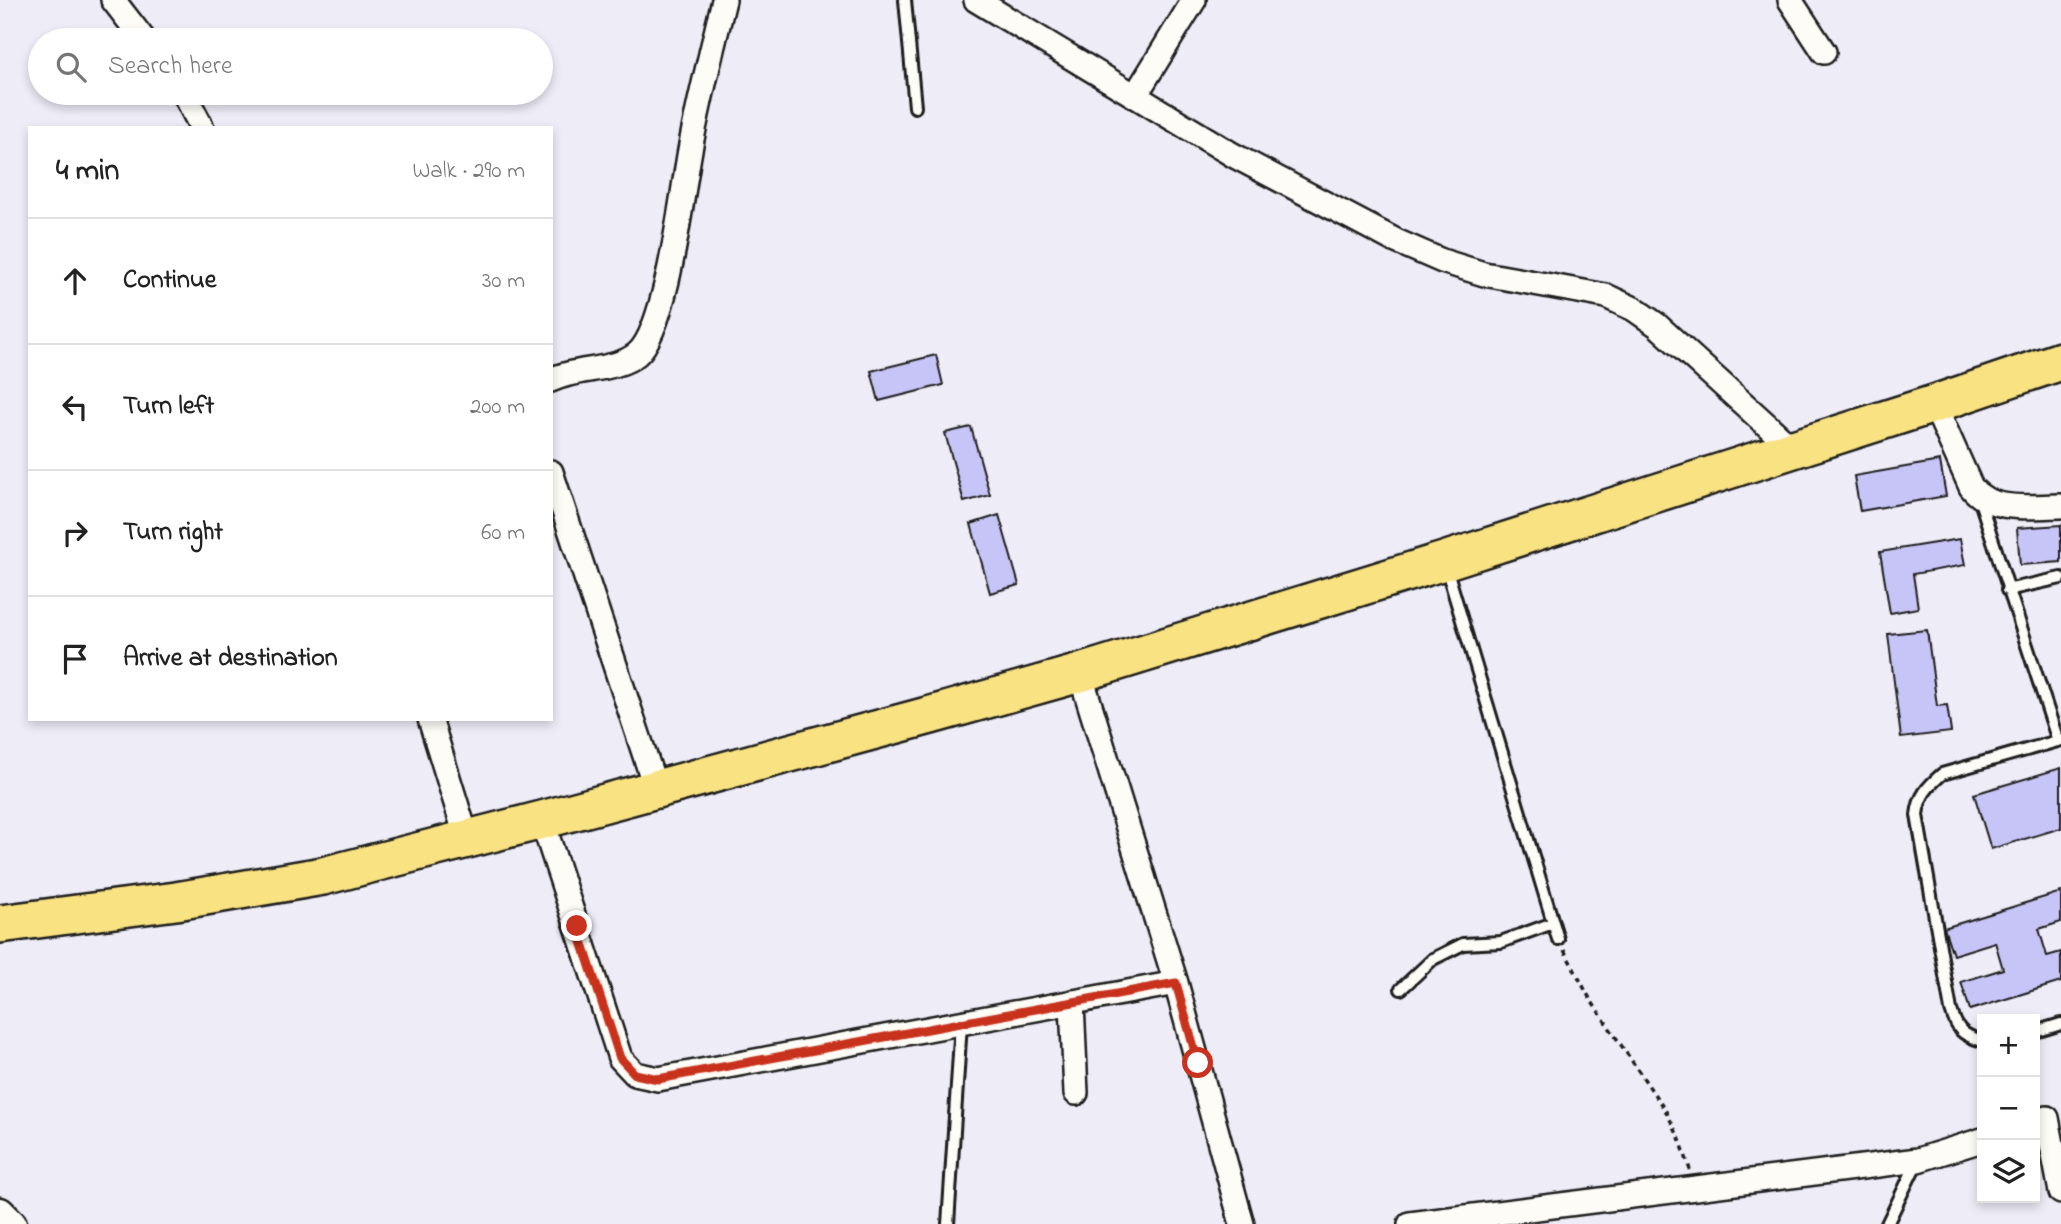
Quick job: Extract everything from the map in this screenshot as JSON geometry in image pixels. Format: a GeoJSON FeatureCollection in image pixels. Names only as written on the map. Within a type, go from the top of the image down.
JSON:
{"type":"FeatureCollection","features":[{"type":"Feature","properties":{"kind":"highway"},"geometry":{"type":"LineString","coordinates":[[0,925],[176,901],[323,876],[931,715],[1080,673],[1444,561],[2061,361]]}},
{"type":"Feature","properties":{"kind":"street"},"geometry":{"type":"LineString","coordinates":[[553,379],[562,374],[618,364],[637,354],[649,339],[657,318],[672,252],[690,148],[724,0]]}},
{"type":"Feature","properties":{"kind":"street"},"geometry":{"type":"LineString","coordinates":[[975,0],[1233,155],[1348,217],[1430,256],[1484,274],[1606,296],[1634,309],[1657,325],[1792,448]]}},
{"type":"Feature","properties":{"kind":"street"},"geometry":{"type":"LineString","coordinates":[[1135,96],[1194,0]]}},
{"type":"Feature","properties":{"kind":"street"},"geometry":{"type":"LineString","coordinates":[[1790,0],[1824,52]]}},
{"type":"Feature","properties":{"kind":"street"},"geometry":{"type":"LineString","coordinates":[[115,1],[135,28]]}},
{"type":"Feature","properties":{"kind":"street"},"geometry":{"type":"LineString","coordinates":[[190,105],[201,126]]}},
{"type":"Feature","properties":{"kind":"street"},"geometry":{"type":"LineString","coordinates":[[1934,404],[1971,487],[1979,498],[1993,503],[2020,506],[2061,506]]}},
{"type":"Feature","properties":{"kind":"street"},"geometry":{"type":"LineString","coordinates":[[553,478],[656,789]]}},
{"type":"Feature","properties":{"kind":"street"},"geometry":{"type":"LineString","coordinates":[[1080,673],[1176,983],[1242,1224]]}},
{"type":"Feature","properties":{"kind":"street"},"geometry":{"type":"LineString","coordinates":[[431,721],[467,839]]}},
{"type":"Feature","properties":{"kind":"street"},"geometry":{"type":"LineString","coordinates":[[542,820],[620,1058],[635,1074],[658,1079],[1176,983]]}},
{"type":"Feature","properties":{"kind":"street"},"geometry":{"type":"LineString","coordinates":[[1072,1002],[1076,1093]]}},
{"type":"Feature","properties":{"kind":"street"},"geometry":{"type":"LineString","coordinates":[[2048,1118],[2061,1192]]}},
{"type":"Feature","properties":{"kind":"street"},"geometry":{"type":"LineString","coordinates":[[1410,1224],[1918,1160],[1977,1142]]}},
{"type":"Feature","properties":{"kind":"street"},"geometry":{"type":"LineString","coordinates":[[0,1212],[12,1224]]}},
{"type":"Feature","properties":{"kind":"lane"},"geometry":{"type":"LineString","coordinates":[[905,0],[915,107]]}},
{"type":"Feature","properties":{"kind":"lane"},"geometry":{"type":"LineString","coordinates":[[1977,1040],[1968,1037],[1956,1026],[1951,1010],[1917,815],[1918,802],[1926,788],[1942,775],[2059,741],[2007,590],[1979,498]]}},
{"type":"Feature","properties":{"kind":"lane"},"geometry":{"type":"LineString","coordinates":[[1444,561],[1558,939]]}},
{"type":"Feature","properties":{"kind":"lane"},"geometry":{"type":"LineString","coordinates":[[2007,590],[2061,578]]}},
{"type":"Feature","properties":{"kind":"lane"},"geometry":{"type":"LineString","coordinates":[[1401,989],[1433,959],[1463,944],[1501,942],[1553,923]]}},
{"type":"Feature","properties":{"kind":"lane"},"geometry":{"type":"LineString","coordinates":[[948,1224],[961,1023]]}},
{"type":"Feature","properties":{"kind":"lane"},"geometry":{"type":"LineString","coordinates":[[2040,1030],[2061,1024]]}},
{"type":"Feature","properties":{"kind":"lane"},"geometry":{"type":"LineString","coordinates":[[1886,1224],[1918,1160]]}},
{"type":"Feature","properties":{"kind":"path"},"geometry":{"type":"LineString","coordinates":[[1558,939],[1590,999],[1667,1113],[1681,1142],[1695,1187]]}},
{"type":"Feature","properties":{"kind":"building"},"geometry":{"type":"Polygon","coordinates":[[[936,355],[943,385],[879,401],[871,371],[936,355]]]}},
{"type":"Feature","properties":{"kind":"building"},"geometry":{"type":"Polygon","coordinates":[[[971,427],[990,495],[964,502],[945,433],[971,427]]]}},
{"type":"Feature","properties":{"kind":"building"},"geometry":{"type":"Polygon","coordinates":[[[1940,461],[1946,496],[1860,511],[1854,476],[1940,461]]]}},
{"type":"Feature","properties":{"kind":"building"},"geometry":{"type":"Polygon","coordinates":[[[999,515],[1019,585],[990,593],[971,524],[999,515]]]}},
{"type":"Feature","properties":{"kind":"building"},"geometry":{"type":"Polygon","coordinates":[[[2061,525],[2061,562],[2020,565],[2017,528],[2061,525]]]}},
{"type":"Feature","properties":{"kind":"building"},"geometry":{"type":"Polygon","coordinates":[[[1960,539],[1965,565],[1913,574],[1918,608],[1890,613],[1880,552],[1960,539]]]}},
{"type":"Feature","properties":{"kind":"building"},"geometry":{"type":"Polygon","coordinates":[[[1927,630],[1937,706],[1947,705],[1951,732],[1901,738],[1888,634],[1927,630]]]}},
{"type":"Feature","properties":{"kind":"building"},"geometry":{"type":"Polygon","coordinates":[[[2061,768],[2061,828],[1991,849],[1974,794],[2061,768]]]}},
{"type":"Feature","properties":{"kind":"building"},"geometry":{"type":"Polygon","coordinates":[[[2061,892],[2061,922],[2039,929],[2047,956],[2061,952],[2061,982],[1970,1010],[1961,982],[2003,969],[1995,942],[1953,955],[1944,928],[2061,892]]]}},
{"type":"Feature","properties":{"kind":"route"},"geometry":{"type":"LineString","coordinates":[[577,926],[620,1058],[635,1074],[658,1079],[1176,983],[1198,1063]]}}]}
